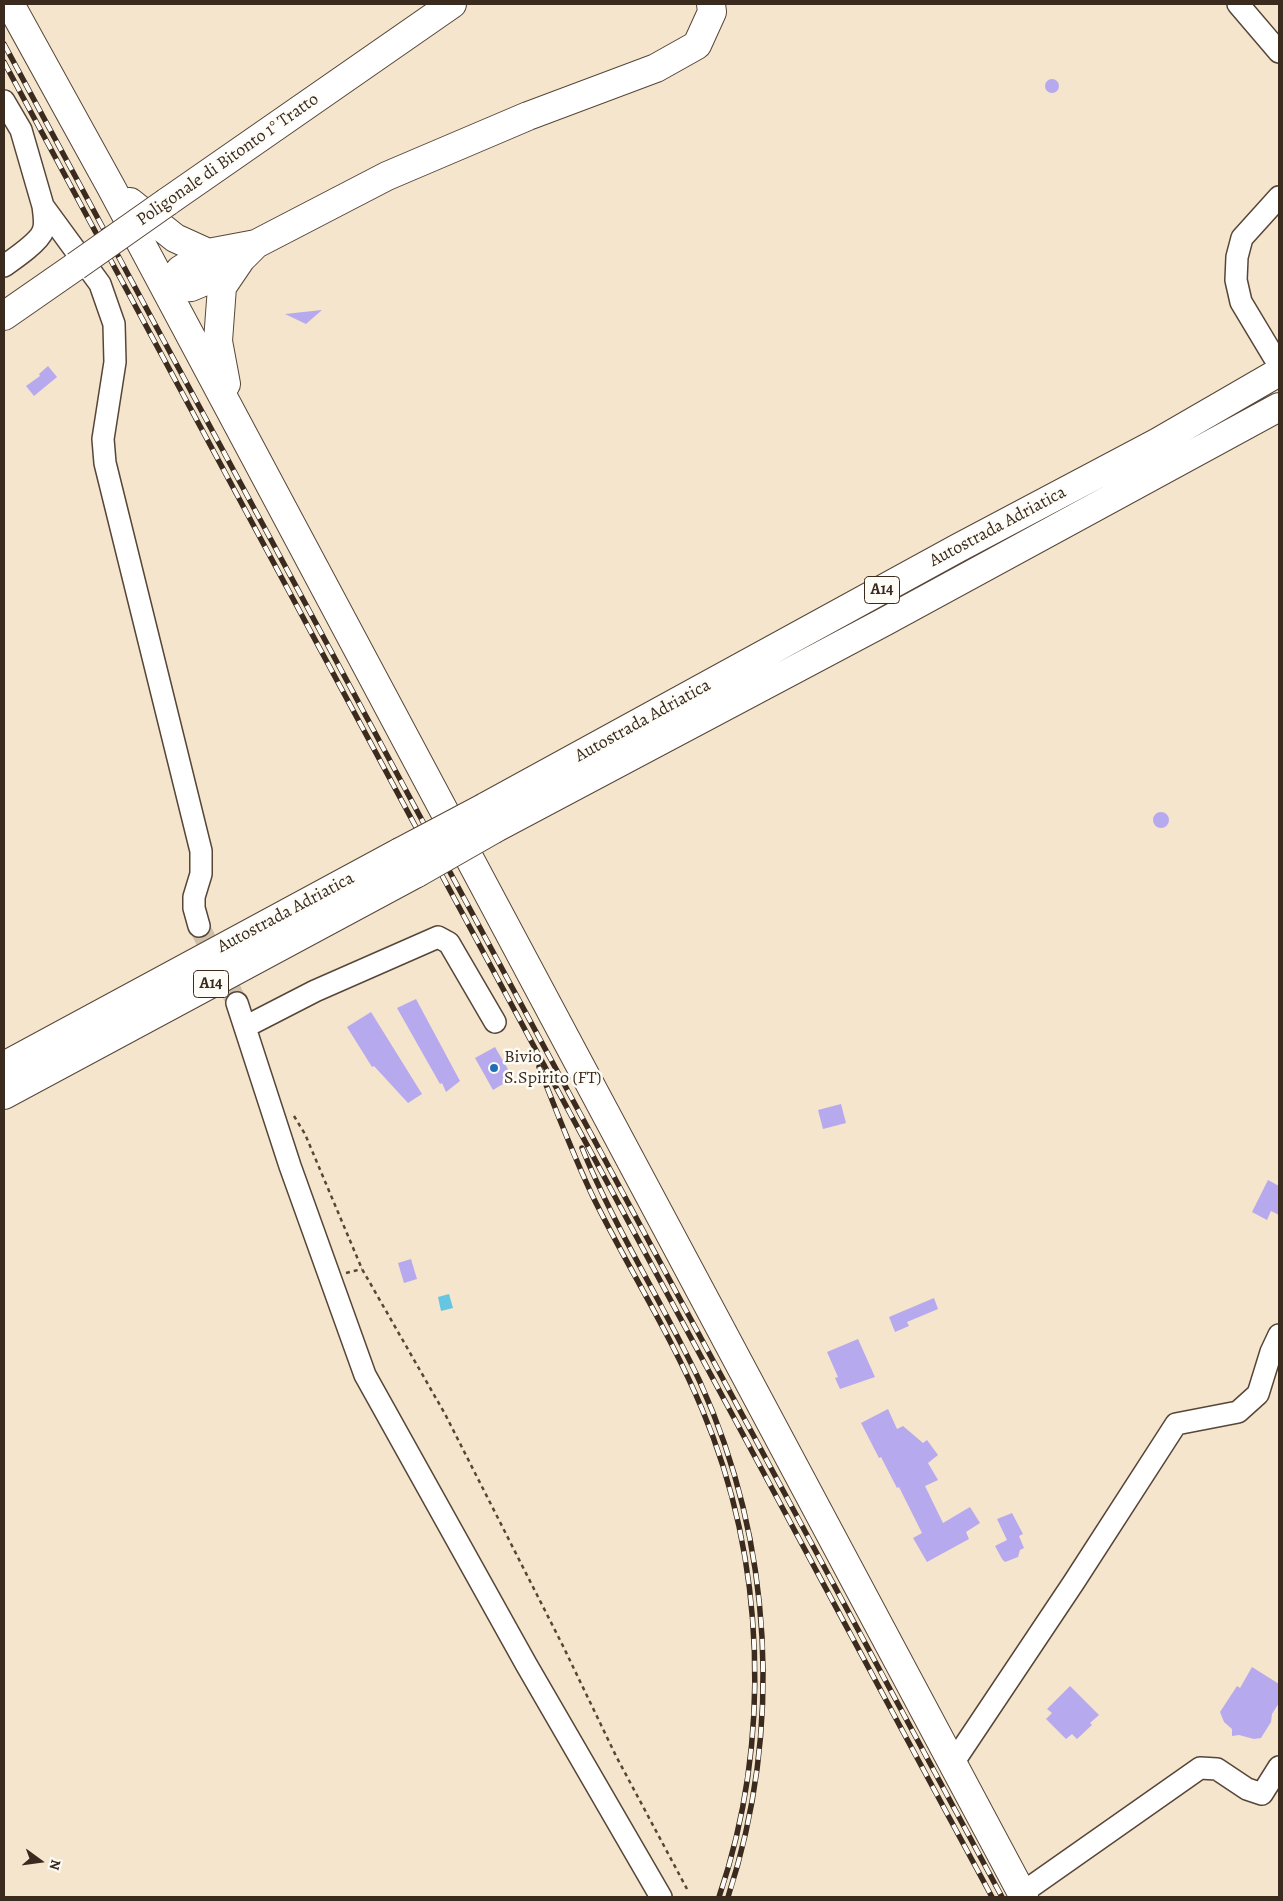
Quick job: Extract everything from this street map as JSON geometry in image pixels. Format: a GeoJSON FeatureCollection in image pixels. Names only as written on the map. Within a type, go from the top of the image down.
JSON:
{"type":"FeatureCollection","features":[{"type":"Feature","properties":{"kind":"main road"},"geometry":{"type":"LineString","coordinates":[[10,4],[166,289],[1023,1895]]}},
{"type":"Feature","properties":{"kind":"main road","name":"Poligonale di Bitonto 1° Tratto"},"geometry":{"type":"LineString","coordinates":[[4,316],[452,4]]}},
{"type":"Feature","properties":{"kind":"main road"},"geometry":{"type":"LineString","coordinates":[[166,289],[180,270],[208,253],[256,244],[387,176],[528,116],[656,68],[697,46],[712,12],[711,4]]}},
{"type":"Feature","properties":{"kind":"main road"},"geometry":{"type":"LineString","coordinates":[[111,187],[175,238],[208,253]]}},
{"type":"Feature","properties":{"kind":"main road"},"geometry":{"type":"LineString","coordinates":[[230,410],[218,341],[222,287],[241,259],[256,244]]}},
{"type":"Feature","properties":{"kind":"main road"},"geometry":{"type":"LineString","coordinates":[[166,289],[192,286],[234,269]]}},
{"type":"Feature","properties":{"kind":"main road","name":"Autostrada Adriatica"},"geometry":{"type":"LineString","coordinates":[[4,1096],[417,873],[490,818],[958,548],[1158,442],[1277,364]]}},
{"type":"Feature","properties":{"kind":"main road","name":"Autostrada Adriatica"},"geometry":{"type":"LineString","coordinates":[[4,1066],[400,852],[490,818],[884,622],[1279,408]]}},
{"type":"Feature","properties":{"kind":"street"},"geometry":{"type":"LineString","coordinates":[[1238,4],[1279,52]]}},
{"type":"Feature","properties":{"kind":"street"},"geometry":{"type":"LineString","coordinates":[[4,101],[21,130],[43,206],[43,231],[37,239],[4,266]]}},
{"type":"Feature","properties":{"kind":"street"},"geometry":{"type":"LineString","coordinates":[[1277,364],[1241,302],[1236,280],[1237,257],[1242,238],[1254,222],[1279,197]]}},
{"type":"Feature","properties":{"kind":"street"},"geometry":{"type":"LineString","coordinates":[[43,206],[100,284],[114,324],[115,362],[103,439],[105,463],[201,851],[201,874],[194,897],[194,908],[199,926]]}},
{"type":"Feature","properties":{"kind":"street"},"geometry":{"type":"LineString","coordinates":[[245,1027],[315,991],[438,937],[449,943],[495,1022]]}},
{"type":"Feature","properties":{"kind":"street"},"geometry":{"type":"LineString","coordinates":[[237,1003],[290,1166],[365,1375],[526,1664],[661,1897]]}},
{"type":"Feature","properties":{"kind":"street"},"geometry":{"type":"LineString","coordinates":[[952,1763],[1074,1582],[1176,1424],[1238,1412],[1258,1394],[1271,1352],[1279,1335]]}},
{"type":"Feature","properties":{"kind":"street"},"geometry":{"type":"LineString","coordinates":[[1023,1895],[1200,1768],[1218,1769],[1247,1789],[1262,1794],[1279,1767]]}},
{"type":"Feature","properties":{"kind":"path"},"geometry":{"type":"LineString","coordinates":[[292,1112],[305,1134],[362,1269],[445,1414],[563,1646],[616,1756],[688,1889]]}},
{"type":"Feature","properties":{"kind":"water"},"geometry":{"type":"Polygon","coordinates":[[[449,1294],[453,1308],[441,1311],[438,1297],[449,1294]]]}},
{"type":"Feature","properties":{"kind":"building"},"geometry":{"type":"Polygon","coordinates":[[[1049,79],[1055,79],[1059,86],[1055,93],[1049,93],[1045,89],[1045,83],[1049,79]]]}},
{"type":"Feature","properties":{"kind":"building"},"geometry":{"type":"Polygon","coordinates":[[[322,310],[306,324],[285,314],[322,310]]]}},
{"type":"Feature","properties":{"kind":"building"},"geometry":{"type":"Polygon","coordinates":[[[48,366],[57,377],[34,396],[26,386],[40,376],[39,374],[48,366]]]}},
{"type":"Feature","properties":{"kind":"building"},"geometry":{"type":"Polygon","coordinates":[[[1158,812],[1164,812],[1169,817],[1167,826],[1158,828],[1153,823],[1153,817],[1158,812]]]}},
{"type":"Feature","properties":{"kind":"building"},"geometry":{"type":"Polygon","coordinates":[[[416,999],[460,1081],[446,1092],[397,1008],[416,999]]]}},
{"type":"Feature","properties":{"kind":"building"},"geometry":{"type":"Polygon","coordinates":[[[371,1012],[422,1094],[408,1103],[374,1066],[372,1067],[347,1027],[371,1012]]]}},
{"type":"Feature","properties":{"kind":"building","name":"Bivio S.Spirito (FT)"},"geometry":{"type":"Polygon","coordinates":[[[495,1047],[513,1078],[493,1090],[475,1058],[495,1047]]]}},
{"type":"Feature","properties":{"kind":"building"},"geometry":{"type":"Polygon","coordinates":[[[841,1104],[846,1123],[823,1129],[818,1110],[841,1104]]]}},
{"type":"Feature","properties":{"kind":"building"},"geometry":{"type":"Polygon","coordinates":[[[1268,1180],[1279,1186],[1279,1215],[1271,1211],[1267,1220],[1252,1212],[1268,1180]]]}},
{"type":"Feature","properties":{"kind":"building"},"geometry":{"type":"Polygon","coordinates":[[[411,1259],[417,1279],[404,1283],[398,1263],[411,1259]]]}},
{"type":"Feature","properties":{"kind":"building"},"geometry":{"type":"Polygon","coordinates":[[[934,1298],[938,1309],[907,1322],[909,1326],[895,1332],[889,1317],[934,1298]]]}},
{"type":"Feature","properties":{"kind":"building"},"geometry":{"type":"Polygon","coordinates":[[[858,1339],[875,1377],[840,1389],[835,1378],[838,1377],[827,1352],[858,1339]]]}},
{"type":"Feature","properties":{"kind":"building"},"geometry":{"type":"Polygon","coordinates":[[[888,1409],[897,1429],[903,1426],[923,1443],[927,1440],[938,1455],[928,1463],[938,1480],[925,1486],[943,1523],[970,1507],[980,1523],[966,1532],[969,1539],[927,1562],[913,1538],[922,1533],[899,1487],[897,1488],[881,1457],[879,1458],[861,1423],[888,1409]]]}},
{"type":"Feature","properties":{"kind":"building"},"geometry":{"type":"Polygon","coordinates":[[[1012,1513],[1023,1534],[1019,1536],[1024,1548],[1020,1550],[1018,1557],[1005,1562],[995,1546],[1007,1540],[997,1519],[1012,1513]]]}},
{"type":"Feature","properties":{"kind":"building"},"geometry":{"type":"Polygon","coordinates":[[[1252,1667],[1279,1684],[1279,1703],[1272,1714],[1271,1722],[1261,1738],[1254,1739],[1239,1735],[1232,1736],[1232,1729],[1224,1722],[1220,1712],[1237,1686],[1240,1688],[1252,1667]]]}},
{"type":"Feature","properties":{"kind":"building"},"geometry":{"type":"Polygon","coordinates":[[[1070,1686],[1099,1715],[1090,1723],[1092,1725],[1077,1739],[1072,1734],[1066,1739],[1046,1719],[1052,1713],[1047,1709],[1070,1686]]]}},
{"type":"Feature","properties":{"kind":"tunnel"},"geometry":{"type":"LineString","coordinates":[[199,926],[237,1003]]}},
{"type":"Feature","properties":{"kind":"railway"},"geometry":{"type":"LineString","coordinates":[[4,44],[1002,1897]]}},
{"type":"Feature","properties":{"kind":"railway"},"geometry":{"type":"LineString","coordinates":[[4,62],[992,1897]]}},
{"type":"Feature","properties":{"kind":"railway"},"geometry":{"type":"LineString","coordinates":[[539,1067],[595,1201],[678,1356],[702,1409],[723,1467],[739,1527],[749,1589],[754,1652],[754,1714],[748,1776],[736,1837],[719,1897]]}},
{"type":"Feature","properties":{"kind":"railway"},"geometry":{"type":"LineString","coordinates":[[582,1148],[609,1208],[700,1382],[724,1444],[743,1507],[755,1572],[762,1637],[763,1702],[757,1768],[746,1833],[728,1897]]}},
{"type":"Feature","properties":{"kind":"place","name":"Bivio S.Spirito (FT)"},"geometry":{"type":"Point","coordinates":[494,1068]}}]}
